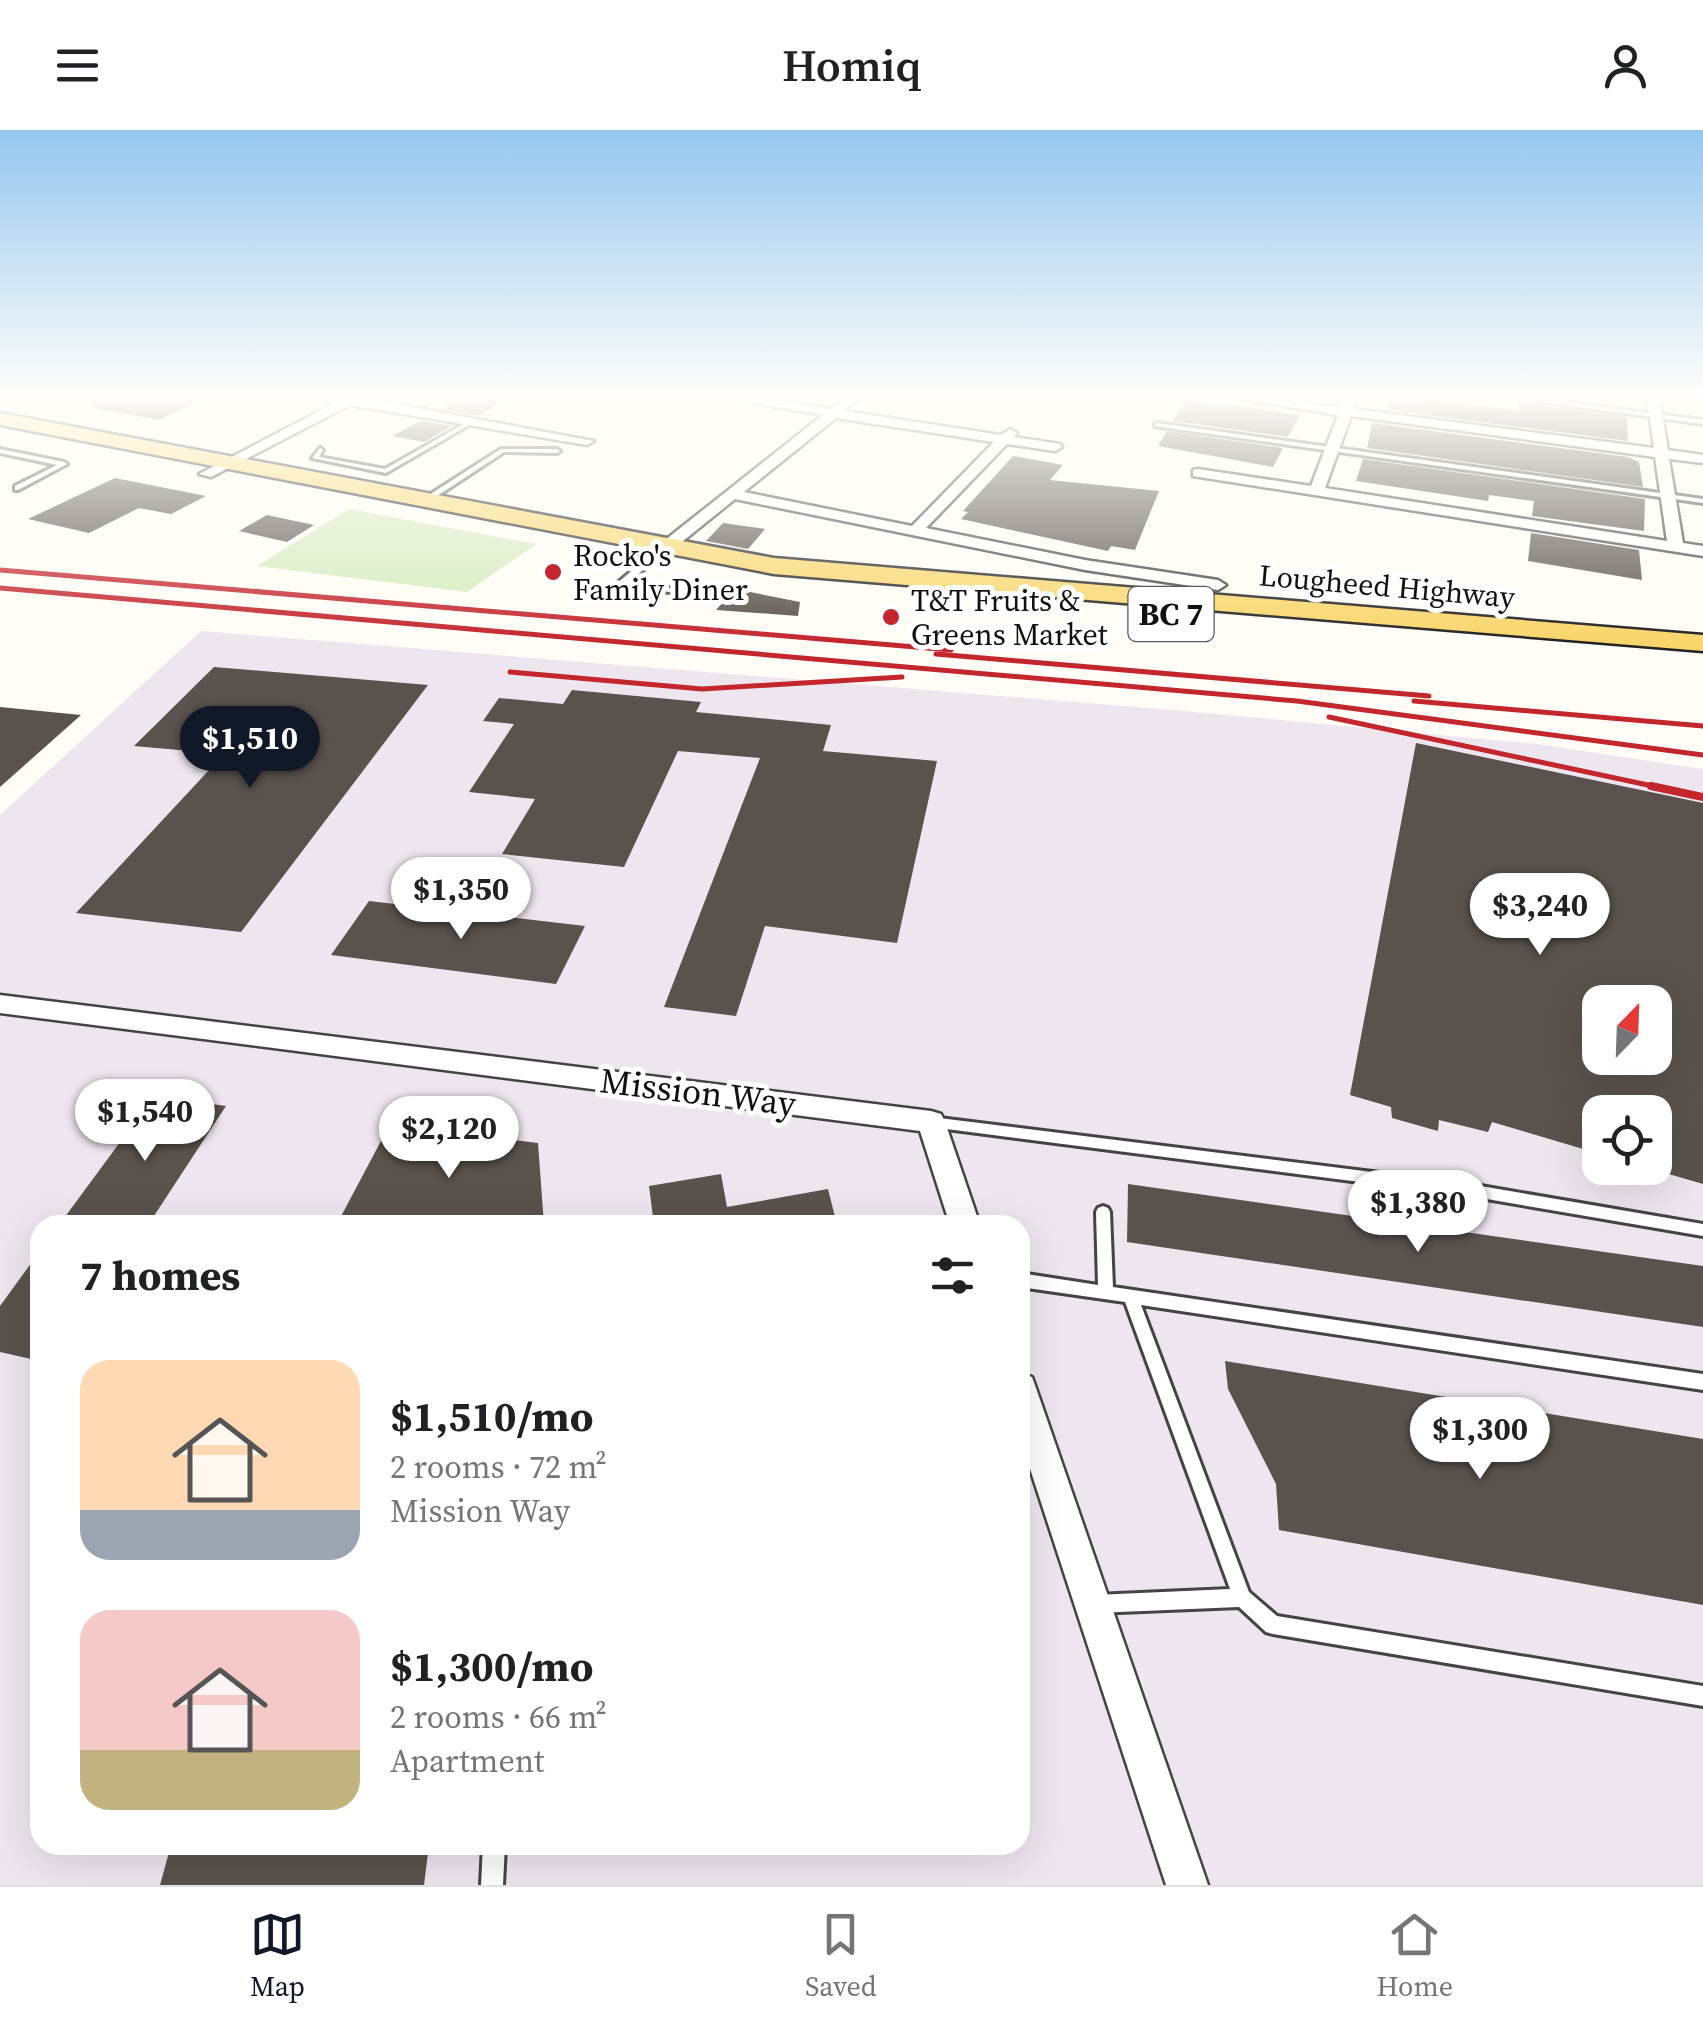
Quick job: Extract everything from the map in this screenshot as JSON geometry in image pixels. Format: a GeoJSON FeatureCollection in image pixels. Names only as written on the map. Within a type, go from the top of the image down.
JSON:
{"type":"FeatureCollection","features":[{"type":"Feature","properties":{"kind":"main road","name":"Lougheed Highway"},"geometry":{"type":"LineString","coordinates":[[234,479],[659,553]]}},
{"type":"Feature","properties":{"kind":"main road","name":"Lougheed Highway"},"geometry":{"type":"LineString","coordinates":[[307,479],[822,586],[1700,652]]}},
{"type":"Feature","properties":{"kind":"street"},"geometry":{"type":"LineString","coordinates":[[659,553],[750,479]]}},
{"type":"Feature","properties":{"kind":"street"},"geometry":{"type":"LineString","coordinates":[[916,530],[964,479]]}},
{"type":"Feature","properties":{"kind":"street"},"geometry":{"type":"LineString","coordinates":[[1235,479],[1703,551]]}},
{"type":"Feature","properties":{"kind":"street"},"geometry":{"type":"LineString","coordinates":[[1316,492],[1321,479]]}},
{"type":"Feature","properties":{"kind":"street"},"geometry":{"type":"LineString","coordinates":[[1667,479],[1676,546]]}},
{"type":"Feature","properties":{"kind":"street"},"geometry":{"type":"LineString","coordinates":[[732,494],[1085,565],[1218,585]]}},
{"type":"Feature","properties":{"kind":"street","name":"Mission Way"},"geometry":{"type":"LineString","coordinates":[[0,1004],[931,1122]]}},
{"type":"Feature","properties":{"kind":"street"},"geometry":{"type":"LineString","coordinates":[[931,1122],[963,1215]]}},
{"type":"Feature","properties":{"kind":"street"},"geometry":{"type":"LineString","coordinates":[[1030,1418],[1187,1885]]}},
{"type":"Feature","properties":{"kind":"lane"},"geometry":{"type":"LineString","coordinates":[[18,488],[35,479]]}},
{"type":"Feature","properties":{"kind":"lane"},"geometry":{"type":"LineString","coordinates":[[422,502],[458,479]]}},
{"type":"Feature","properties":{"kind":"lane"},"geometry":{"type":"LineString","coordinates":[[1550,479],[1703,501]]}},
{"type":"Feature","properties":{"kind":"lane"},"geometry":{"type":"LineString","coordinates":[[611,593],[659,553]]}},
{"type":"Feature","properties":{"kind":"lane"},"geometry":{"type":"LineString","coordinates":[[626,581],[706,597]]}},
{"type":"Feature","properties":{"kind":"lane"},"geometry":{"type":"LineString","coordinates":[[931,1122],[1470,1190],[1703,1230]]}},
{"type":"Feature","properties":{"kind":"lane"},"geometry":{"type":"LineString","coordinates":[[1103,1212],[1106,1293]]}},
{"type":"Feature","properties":{"kind":"lane"},"geometry":{"type":"LineString","coordinates":[[1030,1282],[1703,1382]]}},
{"type":"Feature","properties":{"kind":"lane"},"geometry":{"type":"LineString","coordinates":[[1130,1296],[1242,1598],[1273,1624],[1703,1696]]}},
{"type":"Feature","properties":{"kind":"lane"},"geometry":{"type":"LineString","coordinates":[[1092,1604],[1242,1598]]}},
{"type":"Feature","properties":{"kind":"lane"},"geometry":{"type":"LineString","coordinates":[[492,1885],[494,1855]]}},
{"type":"Feature","properties":{"kind":"shaded area"},"geometry":{"type":"Polygon","coordinates":[[[201,631],[1173,710],[1537,744],[1703,769],[1703,1885],[0,1885],[0,815],[201,631]]]}},
{"type":"Feature","properties":{"kind":"green space"},"geometry":{"type":"Polygon","coordinates":[[[349,509],[536,544],[467,592],[257,566],[349,509]]]}},
{"type":"Feature","properties":{"kind":"building"},"geometry":{"type":"Polygon","coordinates":[[[113,479],[206,496],[171,514],[139,508],[89,533],[28,519],[113,479]]]}},
{"type":"Feature","properties":{"kind":"building"},"geometry":{"type":"Polygon","coordinates":[[[992,479],[1051,479],[1159,491],[1135,550],[1111,546],[1108,551],[961,519],[968,512],[963,511],[992,479]]]}},
{"type":"Feature","properties":{"kind":"building"},"geometry":{"type":"Polygon","coordinates":[[[1503,479],[1645,499],[1644,531],[1532,516],[1534,501],[1489,495],[1488,501],[1356,481],[1503,479]]]}},
{"type":"Feature","properties":{"kind":"building"},"geometry":{"type":"Polygon","coordinates":[[[1586,479],[1642,479],[1643,487],[1586,479]]]}},
{"type":"Feature","properties":{"kind":"building"},"geometry":{"type":"Polygon","coordinates":[[[267,515],[314,525],[287,542],[239,531],[267,515]]]}},
{"type":"Feature","properties":{"kind":"building"},"geometry":{"type":"Polygon","coordinates":[[[723,523],[765,529],[748,549],[706,541],[723,523]]]}},
{"type":"Feature","properties":{"kind":"building"},"geometry":{"type":"Polygon","coordinates":[[[1531,533],[1639,550],[1642,580],[1528,561],[1531,533]]]}},
{"type":"Feature","properties":{"kind":"building"},"geometry":{"type":"Polygon","coordinates":[[[735,589],[800,602],[798,616],[716,610],[735,589]]]}},
{"type":"Feature","properties":{"kind":"building"},"geometry":{"type":"Polygon","coordinates":[[[214,667],[428,685],[241,932],[76,913],[224,754],[134,746],[214,667]]]}},
{"type":"Feature","properties":{"kind":"building"},"geometry":{"type":"Polygon","coordinates":[[[572,690],[701,702],[696,712],[831,725],[823,751],[937,761],[897,943],[765,926],[736,1016],[664,1007],[760,758],[678,751],[624,867],[502,854],[535,799],[469,792],[514,724],[483,721],[499,698],[563,704],[572,690]]]}},
{"type":"Feature","properties":{"kind":"building"},"geometry":{"type":"Polygon","coordinates":[[[0,707],[81,715],[0,787],[0,707]]]}},
{"type":"Feature","properties":{"kind":"building"},"geometry":{"type":"Polygon","coordinates":[[[1416,743],[1703,803],[1703,1184],[1672,1175],[1672,1095],[1582,1095],[1582,1149],[1492,1122],[1488,1132],[1439,1120],[1438,1131],[1392,1118],[1391,1107],[1350,1095],[1416,743]]]}},
{"type":"Feature","properties":{"kind":"building"},"geometry":{"type":"Polygon","coordinates":[[[369,901],[585,926],[556,984],[331,955],[369,901]]]}},
{"type":"Feature","properties":{"kind":"building"},"geometry":{"type":"Polygon","coordinates":[[[154,1096],[226,1106],[155,1215],[66,1215],[154,1096]]]}},
{"type":"Feature","properties":{"kind":"building"},"geometry":{"type":"Polygon","coordinates":[[[390,1124],[538,1143],[543,1215],[342,1215],[390,1124]]]}},
{"type":"Feature","properties":{"kind":"building"},"geometry":{"type":"Polygon","coordinates":[[[721,1174],[727,1207],[828,1189],[834,1215],[653,1215],[649,1186],[721,1174]]]}},
{"type":"Feature","properties":{"kind":"building"},"geometry":{"type":"Polygon","coordinates":[[[1128,1184],[1703,1266],[1703,1327],[1127,1242],[1128,1184]]]}},
{"type":"Feature","properties":{"kind":"building"},"geometry":{"type":"Polygon","coordinates":[[[30,1265],[30,1359],[0,1352],[0,1306],[30,1265]]]}},
{"type":"Feature","properties":{"kind":"building"},"geometry":{"type":"Polygon","coordinates":[[[1225,1361],[1703,1439],[1703,1605],[1279,1530],[1276,1484],[1228,1389],[1225,1361]]]}},
{"type":"Feature","properties":{"kind":"building"},"geometry":{"type":"Polygon","coordinates":[[[168,1855],[428,1855],[424,1885],[160,1885],[168,1855]]]}},
{"type":"Feature","properties":{"kind":"railway"},"geometry":{"type":"LineString","coordinates":[[0,570],[951,650]]}},
{"type":"Feature","properties":{"kind":"railway"},"geometry":{"type":"LineString","coordinates":[[0,588],[1297,701],[1703,755]]}},
{"type":"Feature","properties":{"kind":"railway"},"geometry":{"type":"LineString","coordinates":[[936,654],[1429,696]]}},
{"type":"Feature","properties":{"kind":"railway"},"geometry":{"type":"LineString","coordinates":[[510,672],[702,689],[902,677]]}},
{"type":"Feature","properties":{"kind":"railway"},"geometry":{"type":"LineString","coordinates":[[1414,701],[1703,726]]}},
{"type":"Feature","properties":{"kind":"railway"},"geometry":{"type":"LineString","coordinates":[[1329,717],[1662,788]]}},
{"type":"Feature","properties":{"kind":"railway"},"geometry":{"type":"LineString","coordinates":[[1651,786],[1703,797]]}},
{"type":"Feature","properties":{"kind":"place","name":"Rocko's Family Diner"},"geometry":{"type":"Point","coordinates":[553,572]}},
{"type":"Feature","properties":{"kind":"place","name":"T&T Fruits & Greens Market"},"geometry":{"type":"Point","coordinates":[891,617]}}]}
